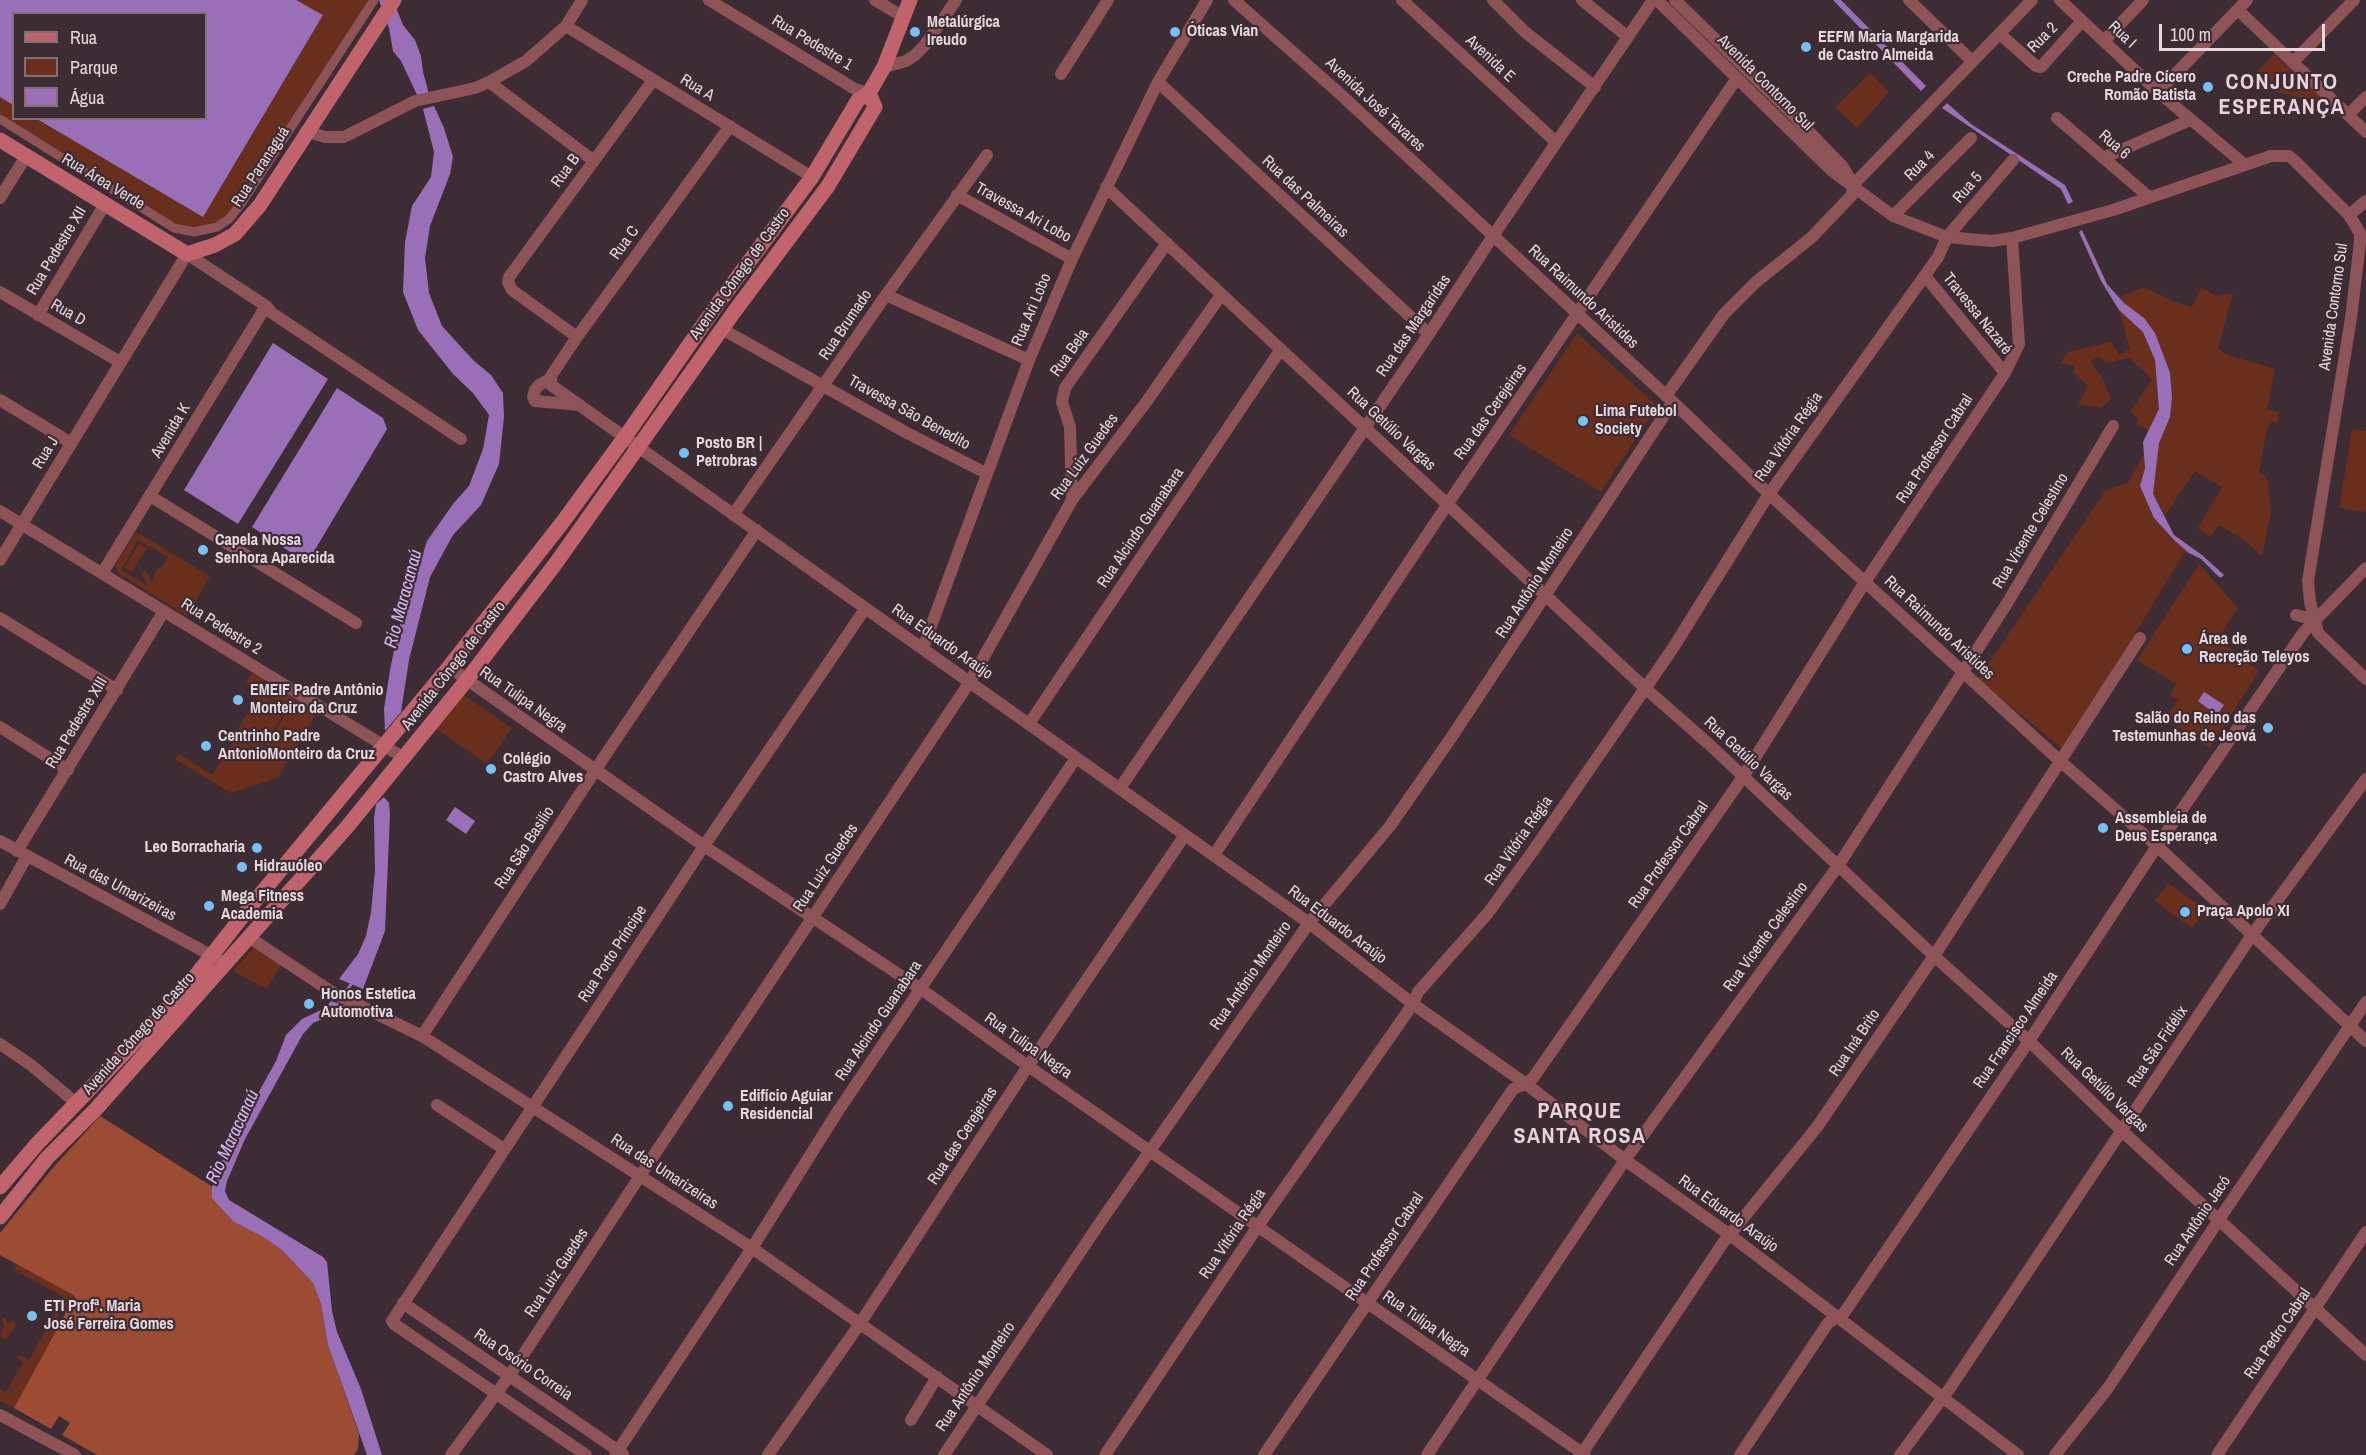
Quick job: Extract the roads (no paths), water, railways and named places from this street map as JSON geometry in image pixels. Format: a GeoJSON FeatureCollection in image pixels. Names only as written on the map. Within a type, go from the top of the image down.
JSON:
{"type":"FeatureCollection","features":[{"type":"Feature","properties":{"kind":"main road","name":"Avenida Cônego de Castro"},"geometry":{"type":"LineString","coordinates":[[0,1217],[47,1158],[96,1109],[347,827],[466,681],[556,563],[719,302],[812,177],[858,100],[869,93],[884,67],[910,0]]}},
{"type":"Feature","properties":{"kind":"main road"},"geometry":{"type":"LineString","coordinates":[[306,131],[390,5]]}},
{"type":"Feature","properties":{"kind":"main road","name":"Avenida Cônego de Castro"},"geometry":{"type":"LineString","coordinates":[[0,1187],[37,1144],[183,992],[722,329],[828,186],[875,106],[869,93]]}},
{"type":"Feature","properties":{"kind":"main road","name":"Rua Paranaguá"},"geometry":{"type":"LineString","coordinates":[[187,254],[224,242],[244,226],[306,131]]}},
{"type":"Feature","properties":{"kind":"main road","name":"Rua Área Verde"},"geometry":{"type":"LineString","coordinates":[[0,140],[187,254]]}},
{"type":"Feature","properties":{"kind":"main road"},"geometry":{"type":"LineString","coordinates":[[812,177],[828,186]]}},
{"type":"Feature","properties":{"kind":"main road"},"geometry":{"type":"LineString","coordinates":[[719,302],[734,312]]}},
{"type":"Feature","properties":{"kind":"street"},"geometry":{"type":"LineString","coordinates":[[0,119],[174,228],[194,232],[217,227],[229,219],[241,204],[374,0]]}},
{"type":"Feature","properties":{"kind":"street","name":"Rua Paranaguá"},"geometry":{"type":"LineString","coordinates":[[306,131],[325,138],[344,137],[415,101],[475,88],[489,82],[526,61],[566,26],[582,0]]}},
{"type":"Feature","properties":{"kind":"street","name":"Rua Pedestre 1"},"geometry":{"type":"LineString","coordinates":[[709,0],[855,89],[869,93]]}},
{"type":"Feature","properties":{"kind":"street"},"geometry":{"type":"LineString","coordinates":[[875,0],[902,16]]}},
{"type":"Feature","properties":{"kind":"street"},"geometry":{"type":"LineString","coordinates":[[884,67],[906,61],[915,55],[925,45],[956,0]]}},
{"type":"Feature","properties":{"kind":"street"},"geometry":{"type":"LineString","coordinates":[[1061,74],[1108,0]]}},
{"type":"Feature","properties":{"kind":"street","name":"Rua Ari Lobo"},"geometry":{"type":"LineString","coordinates":[[923,648],[1029,360],[1072,259],[1158,82],[1207,0]]}},
{"type":"Feature","properties":{"kind":"street","name":"Avenida José Tavares"},"geometry":{"type":"LineString","coordinates":[[1234,0],[1339,93],[1493,236]]}},
{"type":"Feature","properties":{"kind":"street","name":"Avenida E"},"geometry":{"type":"LineString","coordinates":[[1402,0],[1556,142]]}},
{"type":"Feature","properties":{"kind":"street"},"geometry":{"type":"LineString","coordinates":[[1493,0],[1526,32],[1595,87]]}},
{"type":"Feature","properties":{"kind":"street"},"geometry":{"type":"LineString","coordinates":[[1582,0],[1628,37]]}},
{"type":"Feature","properties":{"kind":"street","name":"Rua das Margaridas"},"geometry":{"type":"LineString","coordinates":[[1120,788],[1429,334],[1556,142],[1655,0]]}},
{"type":"Feature","properties":{"kind":"street","name":"Avenida Contorno Sul"},"geometry":{"type":"LineString","coordinates":[[1655,0],[1833,171],[1893,216],[1947,237],[1991,241],[2012,238],[2113,210],[2271,156],[2289,156],[2349,215],[2357,227],[2360,242],[2351,318],[2308,581],[2310,602],[2318,633],[2366,679]]}},
{"type":"Feature","properties":{"kind":"street","name":"Avenida Contorno Sul"},"geometry":{"type":"LineString","coordinates":[[1675,0],[1791,112],[1843,167],[1854,185]]}},
{"type":"Feature","properties":{"kind":"street","name":"Rua Antônio Monteiro"},"geometry":{"type":"LineString","coordinates":[[944,1455],[1150,1151],[1309,923],[1390,826],[1547,595],[1724,314],[1756,282],[1812,237],[1852,195],[1854,185],[2032,0]]}},
{"type":"Feature","properties":{"kind":"street","name":"Rua I"},"geometry":{"type":"LineString","coordinates":[[2060,0],[2158,92],[2244,164]]}},
{"type":"Feature","properties":{"kind":"street"},"geometry":{"type":"LineString","coordinates":[[2104,41],[2143,0]]}},
{"type":"Feature","properties":{"kind":"street"},"geometry":{"type":"LineString","coordinates":[[2158,92],[2247,0]]}},
{"type":"Feature","properties":{"kind":"street"},"geometry":{"type":"LineString","coordinates":[[2293,62],[2354,0]]}},
{"type":"Feature","properties":{"kind":"street"},"geometry":{"type":"LineString","coordinates":[[1914,2],[1972,61]]}},
{"type":"Feature","properties":{"kind":"street"},"geometry":{"type":"LineString","coordinates":[[2238,10],[2366,132]]}},
{"type":"Feature","properties":{"kind":"street","name":"Rua 2"},"geometry":{"type":"LineString","coordinates":[[2000,34],[2036,66],[2041,67],[2082,21]]}},
{"type":"Feature","properties":{"kind":"street","name":"Rua A"},"geometry":{"type":"LineString","coordinates":[[566,26],[812,177]]}},
{"type":"Feature","properties":{"kind":"street","name":"Rua das Cerejeiras"},"geometry":{"type":"LineString","coordinates":[[1214,855],[1447,505],[1737,78]]}},
{"type":"Feature","properties":{"kind":"street","name":"Rua B"},"geometry":{"type":"LineString","coordinates":[[577,337],[512,290],[508,282],[511,274],[653,80]]}},
{"type":"Feature","properties":{"kind":"street"},"geometry":{"type":"LineString","coordinates":[[489,82],[594,161]]}},
{"type":"Feature","properties":{"kind":"street","name":"Rua das Palmeiras"},"geometry":{"type":"LineString","coordinates":[[1158,82],[1429,334]]}},
{"type":"Feature","properties":{"kind":"street"},"geometry":{"type":"LineString","coordinates":[[2348,115],[2366,97]]}},
{"type":"Feature","properties":{"kind":"street","name":"Rua 6"},"geometry":{"type":"LineString","coordinates":[[2057,118],[2149,197]]}},
{"type":"Feature","properties":{"kind":"street"},"geometry":{"type":"LineString","coordinates":[[2103,158],[2190,120]]}},
{"type":"Feature","properties":{"kind":"street","name":"Rua C"},"geometry":{"type":"LineString","coordinates":[[580,405],[535,401],[533,397],[535,390],[550,380],[577,337],[730,126]]}},
{"type":"Feature","properties":{"kind":"street","name":"Rua 4"},"geometry":{"type":"LineString","coordinates":[[1893,216],[1971,138]]}},
{"type":"Feature","properties":{"kind":"street","name":"Rua Brumado"},"geometry":{"type":"LineString","coordinates":[[733,515],[886,295],[987,155]]}},
{"type":"Feature","properties":{"kind":"street"},"geometry":{"type":"LineString","coordinates":[[0,198],[26,156]]}},
{"type":"Feature","properties":{"kind":"street","name":"Rua 5"},"geometry":{"type":"LineString","coordinates":[[1947,237],[2013,160]]}},
{"type":"Feature","properties":{"kind":"street","name":"Rua Getúlio Vargas"},"geometry":{"type":"LineString","coordinates":[[1106,187],[2366,1355]]}},
{"type":"Feature","properties":{"kind":"street","name":"Travessa Ari Lobo"},"geometry":{"type":"LineString","coordinates":[[957,195],[1072,259]]}},
{"type":"Feature","properties":{"kind":"street"},"geometry":{"type":"LineString","coordinates":[[2349,215],[2366,201]]}},
{"type":"Feature","properties":{"kind":"street","name":"Rua Pedestre XII"},"geometry":{"type":"LineString","coordinates":[[38,315],[105,204]]}},
{"type":"Feature","properties":{"kind":"street","name":"Rua Raimundo Aristides"},"geometry":{"type":"LineString","coordinates":[[1493,236],[1962,672],[2157,846],[2366,1041]]}},
{"type":"Feature","properties":{"kind":"street","name":"Rua Vitória Régia"},"geometry":{"type":"LineString","coordinates":[[1105,1455],[1258,1226],[1413,1004],[1418,992],[1488,914],[1533,851],[1673,648],[1769,494],[1925,276],[1938,257],[1947,237]]}},
{"type":"Feature","properties":{"kind":"street","name":"Rua Professor Cabral"},"geometry":{"type":"LineString","coordinates":[[1264,1455],[1514,1089],[1526,1084],[1743,777],[1865,582],[2005,373],[2019,344],[2012,238]]}},
{"type":"Feature","properties":{"kind":"street","name":"Rua Bela"},"geometry":{"type":"LineString","coordinates":[[1072,500],[1070,427],[1062,402],[1065,388],[1167,243]]}},
{"type":"Feature","properties":{"kind":"street"},"geometry":{"type":"LineString","coordinates":[[120,362],[187,254]]}},
{"type":"Feature","properties":{"kind":"street","name":"Rua Área Verde"},"geometry":{"type":"LineString","coordinates":[[187,254],[266,306]]}},
{"type":"Feature","properties":{"kind":"street","name":"Travessa Nazaré"},"geometry":{"type":"LineString","coordinates":[[1925,276],[2005,373]]}},
{"type":"Feature","properties":{"kind":"street","name":"Rua D"},"geometry":{"type":"LineString","coordinates":[[0,292],[120,362]]}},
{"type":"Feature","properties":{"kind":"street"},"geometry":{"type":"LineString","coordinates":[[886,295],[1029,360]]}},
{"type":"Feature","properties":{"kind":"street","name":"Rua Luiz Guedes"},"geometry":{"type":"LineString","coordinates":[[451,1455],[510,1375],[969,683],[1072,500],[1147,401],[1221,295]]}},
{"type":"Feature","properties":{"kind":"street"},"geometry":{"type":"LineString","coordinates":[[266,306],[272,313],[461,439]]}},
{"type":"Feature","properties":{"kind":"street","name":"Avenida K"},"geometry":{"type":"LineString","coordinates":[[102,572],[266,306]]}},
{"type":"Feature","properties":{"kind":"street","name":"Travessa São Benedito"},"geometry":{"type":"LineString","coordinates":[[722,329],[907,432],[986,473]]}},
{"type":"Feature","properties":{"kind":"street","name":"Rua Alcindo Guanabara"},"geometry":{"type":"LineString","coordinates":[[1029,724],[1281,349]]}},
{"type":"Feature","properties":{"kind":"street","name":"Rua J"},"geometry":{"type":"LineString","coordinates":[[0,560],[120,362]]}},
{"type":"Feature","properties":{"kind":"street","name":"Rua Eduardo Araújo"},"geometry":{"type":"LineString","coordinates":[[550,380],[580,405],[733,515],[1309,923],[1413,1004],[1526,1084],[1625,1160],[1839,1316],[2018,1455]]}},
{"type":"Feature","properties":{"kind":"street"},"geometry":{"type":"LineString","coordinates":[[0,400],[71,443]]}},
{"type":"Feature","properties":{"kind":"street","name":"Rua Vicente Celestino"},"geometry":{"type":"LineString","coordinates":[[1428,1455],[1625,1160],[1838,866],[2006,605],[2113,426]]}},
{"type":"Feature","properties":{"kind":"street"},"geometry":{"type":"LineString","coordinates":[[150,496],[356,623]]}},
{"type":"Feature","properties":{"kind":"street","name":"Rua Pedestre 2"},"geometry":{"type":"LineString","coordinates":[[0,511],[404,758]]}},
{"type":"Feature","properties":{"kind":"street","name":"Rua São Basilio"},"geometry":{"type":"LineString","coordinates":[[422,1036],[595,771],[757,530]]}},
{"type":"Feature","properties":{"kind":"street","name":"Rua Francisco Almeida"},"geometry":{"type":"LineString","coordinates":[[1740,1455],[1828,1323],[1844,1313],[2029,1041],[2157,846],[2303,633],[2366,568]]}},
{"type":"Feature","properties":{"kind":"street","name":"Rua Porto Príncipe"},"geometry":{"type":"LineString","coordinates":[[496,1394],[393,1324],[392,1321],[704,846],[865,609]]}},
{"type":"Feature","properties":{"kind":"street","name":"Rua Pedestre XIII"},"geometry":{"type":"LineString","coordinates":[[0,904],[22,854],[68,770],[164,611]]}},
{"type":"Feature","properties":{"kind":"street"},"geometry":{"type":"LineString","coordinates":[[2295,615],[2316,620]]}},
{"type":"Feature","properties":{"kind":"street"},"geometry":{"type":"LineString","coordinates":[[0,618],[117,690]]}},
{"type":"Feature","properties":{"kind":"street","name":"Rua Iná Brito"},"geometry":{"type":"LineString","coordinates":[[1583,1454],[1730,1235],[1817,1127],[1934,956],[2140,638]]}},
{"type":"Feature","properties":{"kind":"street","name":"Rua Tulipa Negra"},"geometry":{"type":"LineString","coordinates":[[449,667],[704,846],[921,989],[1583,1454]]}},
{"type":"Feature","properties":{"kind":"street"},"geometry":{"type":"LineString","coordinates":[[0,727],[68,770]]}},
{"type":"Feature","properties":{"kind":"street","name":"Rua Alcindo Guanabara"},"geometry":{"type":"LineString","coordinates":[[619,1454],[838,1111],[1076,758]]}},
{"type":"Feature","properties":{"kind":"street","name":"Rua São Fidélix"},"geometry":{"type":"LineString","coordinates":[[1900,1455],[1950,1388],[2252,935],[2366,779]]}},
{"type":"Feature","properties":{"kind":"street","name":"Rua das Cerejeiras"},"geometry":{"type":"LineString","coordinates":[[768,1455],[859,1324],[1028,1066],[1185,835]]}},
{"type":"Feature","properties":{"kind":"street","name":"Rua das Umarizeiras"},"geometry":{"type":"LineString","coordinates":[[0,841],[212,955],[225,965]]}},
{"type":"Feature","properties":{"kind":"street","name":"Rua das Umarizeiras"},"geometry":{"type":"LineString","coordinates":[[250,938],[332,992],[422,1036],[752,1248],[978,1404],[1047,1455]]}},
{"type":"Feature","properties":{"kind":"street","name":"Rua Antônio Jacó"},"geometry":{"type":"LineString","coordinates":[[2055,1455],[2108,1388],[2366,1002]]}},
{"type":"Feature","properties":{"kind":"street"},"geometry":{"type":"LineString","coordinates":[[0,1044],[31,1065],[76,1103]]}},
{"type":"Feature","properties":{"kind":"street"},"geometry":{"type":"LineString","coordinates":[[437,1105],[504,1149]]}},
{"type":"Feature","properties":{"kind":"street","name":"Rua Pedro Cabral"},"geometry":{"type":"LineString","coordinates":[[2217,1455],[2366,1232]]}},
{"type":"Feature","properties":{"kind":"street","name":"Rua Osório Correia"},"geometry":{"type":"LineString","coordinates":[[404,1303],[510,1375],[619,1454]]}},
{"type":"Feature","properties":{"kind":"street"},"geometry":{"type":"LineString","coordinates":[[911,1420],[937,1377]]}},
{"type":"Feature","properties":{"kind":"street"},"geometry":{"type":"LineString","coordinates":[[496,1394],[586,1455]]}},
{"type":"Feature","properties":{"kind":"street"},"geometry":{"type":"LineString","coordinates":[[0,1415],[75,1455]]}},
{"type":"Feature","properties":{"kind":"water"},"geometry":{"type":"Polygon","coordinates":[[[0,0],[296,0],[323,15],[203,217],[39,120],[207,120],[207,12],[12,12],[12,104],[0,97],[0,0]]]}},
{"type":"Feature","properties":{"kind":"water"},"geometry":{"type":"Polygon","coordinates":[[[379,0],[393,0],[403,25],[415,40],[429,94],[418,97],[401,61],[393,51],[389,28],[379,0]]]}},
{"type":"Feature","properties":{"kind":"water"},"geometry":{"type":"Polygon","coordinates":[[[1833,0],[1841,0],[1926,86],[1921,91],[1833,0]]]}},
{"type":"Feature","properties":{"kind":"water"},"geometry":{"type":"Polygon","coordinates":[[[1947,103],[1971,124],[2065,185],[2073,202],[2068,204],[2061,189],[1942,108],[1947,103]]]}},
{"type":"Feature","properties":{"kind":"water","name":"Rio Maracanaú"},"geometry":{"type":"Polygon","coordinates":[[[434,106],[453,157],[450,174],[430,226],[425,258],[429,293],[442,326],[473,360],[491,375],[503,393],[504,417],[499,464],[481,505],[453,535],[430,577],[409,660],[401,712],[385,731],[384,709],[398,631],[427,541],[469,486],[483,449],[489,415],[473,393],[453,374],[418,330],[403,292],[405,242],[412,206],[431,177],[434,152],[423,109],[434,106]]]}},
{"type":"Feature","properties":{"kind":"water"},"geometry":{"type":"Polygon","coordinates":[[[2082,230],[2107,284],[2124,303],[2144,318],[2155,333],[2170,373],[2172,398],[2170,417],[2159,443],[2153,494],[2174,535],[2202,555],[2224,575],[2222,577],[2219,577],[2201,559],[2189,553],[2175,541],[2154,518],[2140,486],[2145,468],[2143,442],[2159,409],[2155,360],[2143,332],[2119,310],[2101,281],[2079,232],[2082,230]]]}},
{"type":"Feature","properties":{"kind":"water"},"geometry":{"type":"Polygon","coordinates":[[[273,343],[328,379],[238,524],[184,490],[273,343]]]}},
{"type":"Feature","properties":{"kind":"water"},"geometry":{"type":"Polygon","coordinates":[[[337,388],[383,418],[387,429],[307,563],[252,527],[337,388]]]}},
{"type":"Feature","properties":{"kind":"water"},"geometry":{"type":"Polygon","coordinates":[[[2204,692],[2224,705],[2217,715],[2198,701],[2204,692]]]}},
{"type":"Feature","properties":{"kind":"water"},"geometry":{"type":"Polygon","coordinates":[[[384,797],[389,803],[390,814],[385,931],[363,989],[339,979],[358,954],[366,936],[375,871],[374,818],[376,804],[384,797]]]}},
{"type":"Feature","properties":{"kind":"water"},"geometry":{"type":"Polygon","coordinates":[[[455,807],[475,821],[466,834],[446,820],[455,807]]]}},
{"type":"Feature","properties":{"kind":"water"},"geometry":{"type":"Polygon","coordinates":[[[331,1001],[349,1007],[313,1023],[303,1034],[245,1139],[225,1191],[229,1200],[323,1257],[327,1262],[332,1311],[337,1332],[361,1389],[382,1455],[367,1455],[328,1345],[321,1304],[313,1283],[282,1250],[234,1222],[212,1198],[212,1187],[225,1153],[276,1061],[286,1035],[302,1019],[325,1008],[331,1001]]]}},
{"type":"Feature","properties":{"kind":"waterway","name":"Rio Maracanaú"},"geometry":{"type":"LineString","coordinates":[[344,995],[353,981]]}},
{"type":"Feature","properties":{"kind":"place","name":"Metalúrgica Ireudo"},"geometry":{"type":"Point","coordinates":[915,32]}},
{"type":"Feature","properties":{"kind":"place","name":"Óticas Vian"},"geometry":{"type":"Point","coordinates":[1175,32]}},
{"type":"Feature","properties":{"kind":"place","name":"EEFM Maria Margarida de Castro Almeida"},"geometry":{"type":"Point","coordinates":[1806,47]}},
{"type":"Feature","properties":{"kind":"place","name":"Creche Padre Cícero Romão Batista"},"geometry":{"type":"Point","coordinates":[2208,87]}},
{"type":"Feature","properties":{"kind":"place","name":"Lima Futebol Society"},"geometry":{"type":"Point","coordinates":[1583,421]}},
{"type":"Feature","properties":{"kind":"place","name":"Posto BR | Petrobras"},"geometry":{"type":"Point","coordinates":[684,453]}},
{"type":"Feature","properties":{"kind":"place","name":"Capela Nossa Senhora Aparecida"},"geometry":{"type":"Point","coordinates":[203,550]}},
{"type":"Feature","properties":{"kind":"place","name":"Área de Recreção Teleyos"},"geometry":{"type":"Point","coordinates":[2187,649]}},
{"type":"Feature","properties":{"kind":"place","name":"EMEIF Padre Antônio Monteiro da Cruz"},"geometry":{"type":"Point","coordinates":[238,700]}},
{"type":"Feature","properties":{"kind":"place","name":"Salão do Reino das Testemunhas de Jeová"},"geometry":{"type":"Point","coordinates":[2268,728]}},
{"type":"Feature","properties":{"kind":"place","name":"Centrinho Padre AntonioMonteiro da Cruz"},"geometry":{"type":"Point","coordinates":[206,746]}},
{"type":"Feature","properties":{"kind":"place","name":"Colégio Castro Alves"},"geometry":{"type":"Point","coordinates":[491,769]}},
{"type":"Feature","properties":{"kind":"place","name":"Assembleia de Deus Esperança"},"geometry":{"type":"Point","coordinates":[2103,828]}},
{"type":"Feature","properties":{"kind":"place","name":"Leo Borracharia"},"geometry":{"type":"Point","coordinates":[257,848]}},
{"type":"Feature","properties":{"kind":"place","name":"Hidrauóleo"},"geometry":{"type":"Point","coordinates":[242,867]}},
{"type":"Feature","properties":{"kind":"place","name":"Mega Fitness Academia"},"geometry":{"type":"Point","coordinates":[209,906]}},
{"type":"Feature","properties":{"kind":"place","name":"Praça Apolo XI"},"geometry":{"type":"Point","coordinates":[2185,912]}},
{"type":"Feature","properties":{"kind":"place","name":"Honos Estetica Automotiva"},"geometry":{"type":"Point","coordinates":[309,1004]}},
{"type":"Feature","properties":{"kind":"place","name":"Edifício Aguiar Residencial"},"geometry":{"type":"Point","coordinates":[728,1106]}},
{"type":"Feature","properties":{"kind":"place","name":"ETI Profª. Maria José Ferreira Gomes"},"geometry":{"type":"Point","coordinates":[32,1316]}},
{"type":"Feature","properties":{"kind":"district","name":"CONJUNTO ESPERANÇA"},"geometry":{"type":"Point","coordinates":[2282,96]}},
{"type":"Feature","properties":{"kind":"district","name":"PARQUE SANTA ROSA"},"geometry":{"type":"Point","coordinates":[1580,1124]}}]}
